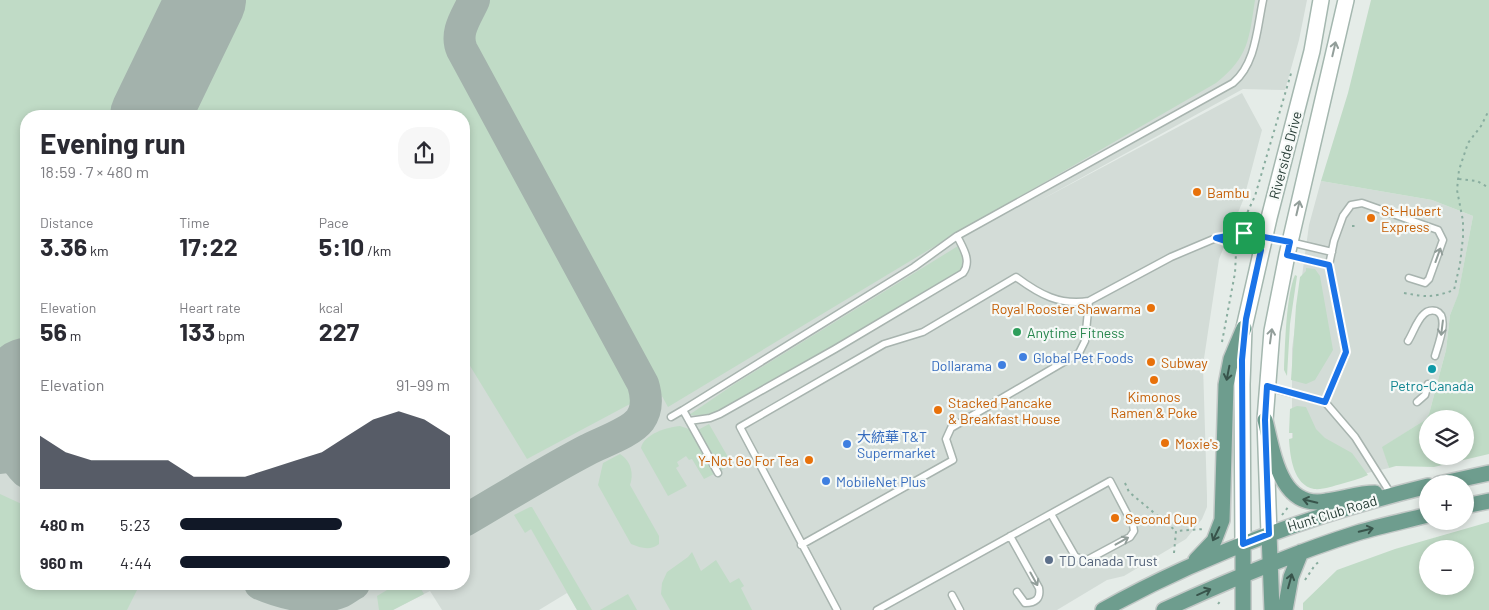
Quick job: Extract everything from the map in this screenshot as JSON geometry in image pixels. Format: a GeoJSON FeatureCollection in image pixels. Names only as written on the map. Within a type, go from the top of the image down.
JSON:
{"type":"FeatureCollection","features":[{"type":"Feature","properties":{"kind":"main road","name":"Riverside Drive"},"geometry":{"type":"LineString","coordinates":[[1243,610],[1242,384],[1244,328],[1263,243],[1312,51],[1321,0]]}},
{"type":"Feature","properties":{"kind":"main road","name":"Riverside Drive"},"geometry":{"type":"LineString","coordinates":[[1272,610],[1265,420],[1272,331],[1346,0]]}},
{"type":"Feature","properties":{"kind":"main road"},"geometry":{"type":"LineString","coordinates":[[1263,243],[1289,249]]}},
{"type":"Feature","properties":{"kind":"main road"},"geometry":{"type":"LineString","coordinates":[[1189,566],[1214,541],[1222,520],[1226,385],[1231,359],[1244,328]]}},
{"type":"Feature","properties":{"kind":"main road"},"geometry":{"type":"LineString","coordinates":[[1265,420],[1279,472],[1290,490],[1302,499],[1310,503],[1366,493],[1392,495]]}},
{"type":"Feature","properties":{"kind":"main road"},"geometry":{"type":"LineString","coordinates":[[1474,475],[1489,472]]}},
{"type":"Feature","properties":{"kind":"main road","name":"Hunt Club Road"},"geometry":{"type":"LineString","coordinates":[[1104,610],[1189,566],[1243,544],[1334,512],[1419,488]]}},
{"type":"Feature","properties":{"kind":"main road"},"geometry":{"type":"LineString","coordinates":[[1474,504],[1489,501]]}},
{"type":"Feature","properties":{"kind":"main road","name":"Hunt Club Road"},"geometry":{"type":"LineString","coordinates":[[1164,610],[1270,563],[1358,532],[1419,517]]}},
{"type":"Feature","properties":{"kind":"main road"},"geometry":{"type":"LineString","coordinates":[[1284,610],[1291,577],[1301,552]]}},
{"type":"Feature","properties":{"kind":"lane"},"geometry":{"type":"LineString","coordinates":[[671,417],[914,267],[957,236],[1233,83],[1245,72],[1252,54],[1263,0]]}},
{"type":"Feature","properties":{"kind":"lane"},"geometry":{"type":"LineString","coordinates":[[1325,402],[1346,352],[1329,265],[1334,241],[1343,216],[1351,205],[1362,203],[1438,230],[1443,236],[1429,279],[1425,283],[1421,283],[1409,278]]}},
{"type":"Feature","properties":{"kind":"lane"},"geometry":{"type":"LineString","coordinates":[[837,610],[740,427],[884,344],[923,332],[1016,277],[1038,293],[1076,303],[1089,301],[1171,257],[1216,238],[1244,233],[1263,243]]}},
{"type":"Feature","properties":{"kind":"lane"},"geometry":{"type":"LineString","coordinates":[[689,421],[710,418],[720,414],[963,273],[967,266],[967,257],[957,236]]}},
{"type":"Feature","properties":{"kind":"lane"},"geometry":{"type":"LineString","coordinates":[[1216,238],[1240,246],[1263,243]]}},
{"type":"Feature","properties":{"kind":"lane"},"geometry":{"type":"LineString","coordinates":[[1289,249],[1332,252]]}},
{"type":"Feature","properties":{"kind":"lane"},"geometry":{"type":"LineString","coordinates":[[1289,249],[1329,265]]}},
{"type":"Feature","properties":{"kind":"lane"},"geometry":{"type":"LineString","coordinates":[[801,545],[953,460],[946,439],[950,428],[1079,354],[1085,341],[1089,301]]}},
{"type":"Feature","properties":{"kind":"lane"},"geometry":{"type":"LineString","coordinates":[[1408,341],[1424,315],[1432,311],[1437,312],[1442,317],[1443,324],[1436,356]]}},
{"type":"Feature","properties":{"kind":"lane"},"geometry":{"type":"LineString","coordinates":[[1417,402],[1425,395],[1428,384]]}},
{"type":"Feature","properties":{"kind":"lane"},"geometry":{"type":"LineString","coordinates":[[1267,386],[1325,402],[1355,437],[1392,495]]}},
{"type":"Feature","properties":{"kind":"lane"},"geometry":{"type":"LineString","coordinates":[[683,410],[718,473]]}},
{"type":"Feature","properties":{"kind":"lane"},"geometry":{"type":"LineString","coordinates":[[876,610],[1110,481],[1133,525],[1134,531],[1130,537],[1089,559],[1082,560],[1075,556],[1051,514]]}},
{"type":"Feature","properties":{"kind":"lane"},"geometry":{"type":"LineString","coordinates":[[1010,536],[1039,588],[1040,594],[1037,600],[1025,603],[1017,592]]}},
{"type":"Feature","properties":{"kind":"lane"},"geometry":{"type":"LineString","coordinates":[[952,595],[960,610]]}},
{"type":"Feature","properties":{"kind":"path"},"geometry":{"type":"LineString","coordinates":[[1243,219],[1248,214],[1255,196],[1294,64]]}},
{"type":"Feature","properties":{"kind":"path"},"geometry":{"type":"LineString","coordinates":[[1404,293],[1428,297],[1454,290],[1460,264],[1463,237],[1463,221],[1457,190],[1459,170],[1468,144],[1481,126],[1489,110]]}},
{"type":"Feature","properties":{"kind":"path"},"geometry":{"type":"LineString","coordinates":[[1459,179],[1477,181],[1489,188]]}},
{"type":"Feature","properties":{"kind":"path"},"geometry":{"type":"LineString","coordinates":[[1125,483],[1129,492],[1176,530],[1205,529]]}},
{"type":"Feature","properties":{"kind":"path"},"geometry":{"type":"LineString","coordinates":[[1282,515],[1290,505]]}},
{"type":"Feature","properties":{"kind":"path"},"geometry":{"type":"LineString","coordinates":[[1174,553],[1176,530]]}},
{"type":"Feature","properties":{"kind":"path"},"geometry":{"type":"LineString","coordinates":[[1304,581],[1315,565],[1322,560]]}},
{"type":"Feature","properties":{"kind":"shaded area"},"geometry":{"type":"Polygon","coordinates":[[[0,0],[1307,0],[1299,40],[1285,90],[1243,89],[1037,202],[1242,93],[1262,130],[1244,198],[1219,259],[1203,365],[1207,507],[1202,519],[1186,539],[1124,576],[1107,580],[1057,610],[577,610],[567,593],[539,610],[442,610],[430,591],[393,610],[0,610],[0,0]]]}},
{"type":"Feature","properties":{"kind":"shaded area"},"geometry":{"type":"Polygon","coordinates":[[[1321,181],[1432,200],[1473,216],[1458,296],[1450,315],[1446,350],[1430,410],[1419,410],[1419,424],[1383,447],[1389,468],[1311,486],[1292,462],[1292,349],[1309,225],[1321,181]]]}},
{"type":"Feature","properties":{"kind":"green space"},"geometry":{"type":"Polygon","coordinates":[[[0,0],[182,0],[130,110],[20,110],[20,342],[0,385],[0,0]]]}},
{"type":"Feature","properties":{"kind":"green space"},"geometry":{"type":"Polygon","coordinates":[[[230,0],[464,0],[445,39],[634,386],[630,404],[527,459],[470,366],[470,110],[177,110],[230,0]]]}},
{"type":"Feature","properties":{"kind":"green space"},"geometry":{"type":"Polygon","coordinates":[[[486,0],[1255,0],[1246,46],[1235,65],[1216,83],[955,234],[668,407],[474,56],[472,47],[473,27],[486,0]]]}},
{"type":"Feature","properties":{"kind":"green space"},"geometry":{"type":"Polygon","coordinates":[[[1371,0],[1489,0],[1489,454],[1474,458],[1474,410],[1430,410],[1446,350],[1450,315],[1458,295],[1473,216],[1432,200],[1321,181],[1348,93],[1371,0]]]}},
{"type":"Feature","properties":{"kind":"green space"},"geometry":{"type":"Polygon","coordinates":[[[958,246],[962,256],[959,273],[737,402],[708,414],[689,415],[736,383],[958,246]]]}},
{"type":"Feature","properties":{"kind":"green space"},"geometry":{"type":"Polygon","coordinates":[[[1306,268],[1315,269],[1320,276],[1333,350],[1315,380],[1306,384],[1291,380],[1296,306],[1300,277],[1306,271],[1306,268]]]}},
{"type":"Feature","properties":{"kind":"green space"},"geometry":{"type":"Polygon","coordinates":[[[1295,275],[1297,276],[1290,324],[1287,376],[1284,370],[1286,321],[1295,275]]]}},
{"type":"Feature","properties":{"kind":"green space"},"geometry":{"type":"Polygon","coordinates":[[[1297,406],[1306,407],[1316,429],[1325,438],[1352,453],[1368,475],[1321,489],[1314,489],[1301,482],[1294,469],[1289,439],[1293,438],[1293,433],[1289,433],[1290,409],[1297,406]]]}},
{"type":"Feature","properties":{"kind":"green space"},"geometry":{"type":"Polygon","coordinates":[[[709,424],[732,464],[721,471],[698,430],[709,424]]]}},
{"type":"Feature","properties":{"kind":"green space"},"geometry":{"type":"Polygon","coordinates":[[[1419,424],[1419,465],[1442,465],[1434,467],[1396,466],[1389,468],[1382,447],[1419,424]]]}},
{"type":"Feature","properties":{"kind":"green space"},"geometry":{"type":"Polygon","coordinates":[[[680,426],[689,429],[714,474],[704,479],[692,459],[689,460],[686,456],[677,462],[679,466],[676,468],[687,486],[668,496],[641,448],[651,435],[680,426]]]}},
{"type":"Feature","properties":{"kind":"green space"},"geometry":{"type":"Polygon","coordinates":[[[620,454],[627,460],[631,468],[630,485],[659,536],[659,544],[652,548],[642,548],[631,544],[598,485],[603,463],[620,454]]]}},
{"type":"Feature","properties":{"kind":"green space"},"geometry":{"type":"Polygon","coordinates":[[[0,494],[20,503],[20,590],[137,590],[127,610],[0,610],[0,494]]]}},
{"type":"Feature","properties":{"kind":"green space"},"geometry":{"type":"Polygon","coordinates":[[[532,507],[592,610],[577,610],[531,529],[525,533],[514,515],[532,507]]]}},
{"type":"Feature","properties":{"kind":"green space"},"geometry":{"type":"Polygon","coordinates":[[[1489,522],[1489,610],[1303,610],[1303,603],[1337,570],[1419,542],[1419,595],[1474,595],[1474,540],[1426,540],[1461,530],[1474,530],[1474,526],[1489,522]]]}},
{"type":"Feature","properties":{"kind":"green space"},"geometry":{"type":"Polygon","coordinates":[[[692,552],[701,571],[716,560],[730,583],[739,578],[744,586],[741,588],[752,610],[670,610],[661,594],[662,583],[667,572],[692,552]]]}},
{"type":"Feature","properties":{"kind":"green space"},"geometry":{"type":"Polygon","coordinates":[[[387,590],[422,590],[424,594],[393,610],[379,610],[377,596],[387,590]]]}},
{"type":"Feature","properties":{"kind":"green space"},"geometry":{"type":"Polygon","coordinates":[[[628,594],[637,610],[600,610],[628,594]]]}},
{"type":"Feature","properties":{"kind":"taxiway"},"geometry":{"type":"LineString","coordinates":[[470,517],[571,458],[630,429],[640,420],[646,403],[643,384],[462,50],[460,30],[474,0]]}},
{"type":"Feature","properties":{"kind":"taxiway"},"geometry":{"type":"LineString","coordinates":[[20,400],[11,431],[13,452],[20,464]]}},
{"type":"Feature","properties":{"kind":"taxiway"},"geometry":{"type":"LineString","coordinates":[[276,590],[300,596],[331,595],[344,590]]}},
{"type":"Feature","properties":{"kind":"runway"},"geometry":{"type":"LineString","coordinates":[[153,110],[206,0]]}},
{"type":"Feature","properties":{"kind":"runway"},"geometry":{"type":"LineString","coordinates":[[0,434],[20,391]]}},
{"type":"Feature","properties":{"kind":"place","name":"Bambu"},"geometry":{"type":"Point","coordinates":[1197,192]}},
{"type":"Feature","properties":{"kind":"place","name":"St-Hubert Express"},"geometry":{"type":"Point","coordinates":[1371,218]}},
{"type":"Feature","properties":{"kind":"place","name":"Royal Rooster Shawarma"},"geometry":{"type":"Point","coordinates":[1151,308]}},
{"type":"Feature","properties":{"kind":"place","name":"Anytime Fitness"},"geometry":{"type":"Point","coordinates":[1017,332]}},
{"type":"Feature","properties":{"kind":"place","name":"Global Pet Foods"},"geometry":{"type":"Point","coordinates":[1023,357]}},
{"type":"Feature","properties":{"kind":"place","name":"Subway"},"geometry":{"type":"Point","coordinates":[1151,362]}},
{"type":"Feature","properties":{"kind":"place","name":"Dollarama"},"geometry":{"type":"Point","coordinates":[1002,365]}},
{"type":"Feature","properties":{"kind":"place","name":"Petro-Canada"},"geometry":{"type":"Point","coordinates":[1432,369]}},
{"type":"Feature","properties":{"kind":"place","name":"Kimonos Ramen & Poke"},"geometry":{"type":"Point","coordinates":[1154,380]}},
{"type":"Feature","properties":{"kind":"place","name":"Stacked Pancake & Breakfast House"},"geometry":{"type":"Point","coordinates":[938,410]}},
{"type":"Feature","properties":{"kind":"place","name":"Moxie's"},"geometry":{"type":"Point","coordinates":[1165,443]}},
{"type":"Feature","properties":{"kind":"place","name":"大統華 T&T Supermarket"},"geometry":{"type":"Point","coordinates":[847,444]}},
{"type":"Feature","properties":{"kind":"place","name":"Y-Not Go For Tea"},"geometry":{"type":"Point","coordinates":[809,460]}},
{"type":"Feature","properties":{"kind":"place","name":"MobileNet Plus"},"geometry":{"type":"Point","coordinates":[826,481]}},
{"type":"Feature","properties":{"kind":"place","name":"Second Cup"},"geometry":{"type":"Point","coordinates":[1115,518]}},
{"type":"Feature","properties":{"kind":"place","name":"TD Canada Trust"},"geometry":{"type":"Point","coordinates":[1049,560]}},
{"type":"Feature","properties":{"kind":"route"},"geometry":{"type":"LineString","coordinates":[[1244,233],[1290,242],[1287,255],[1329,265],[1346,352],[1325,402],[1267,386],[1265,420],[1269,534],[1243,544],[1242,360],[1244,328],[1261,250],[1240,246],[1216,238],[1244,233]]}}]}
